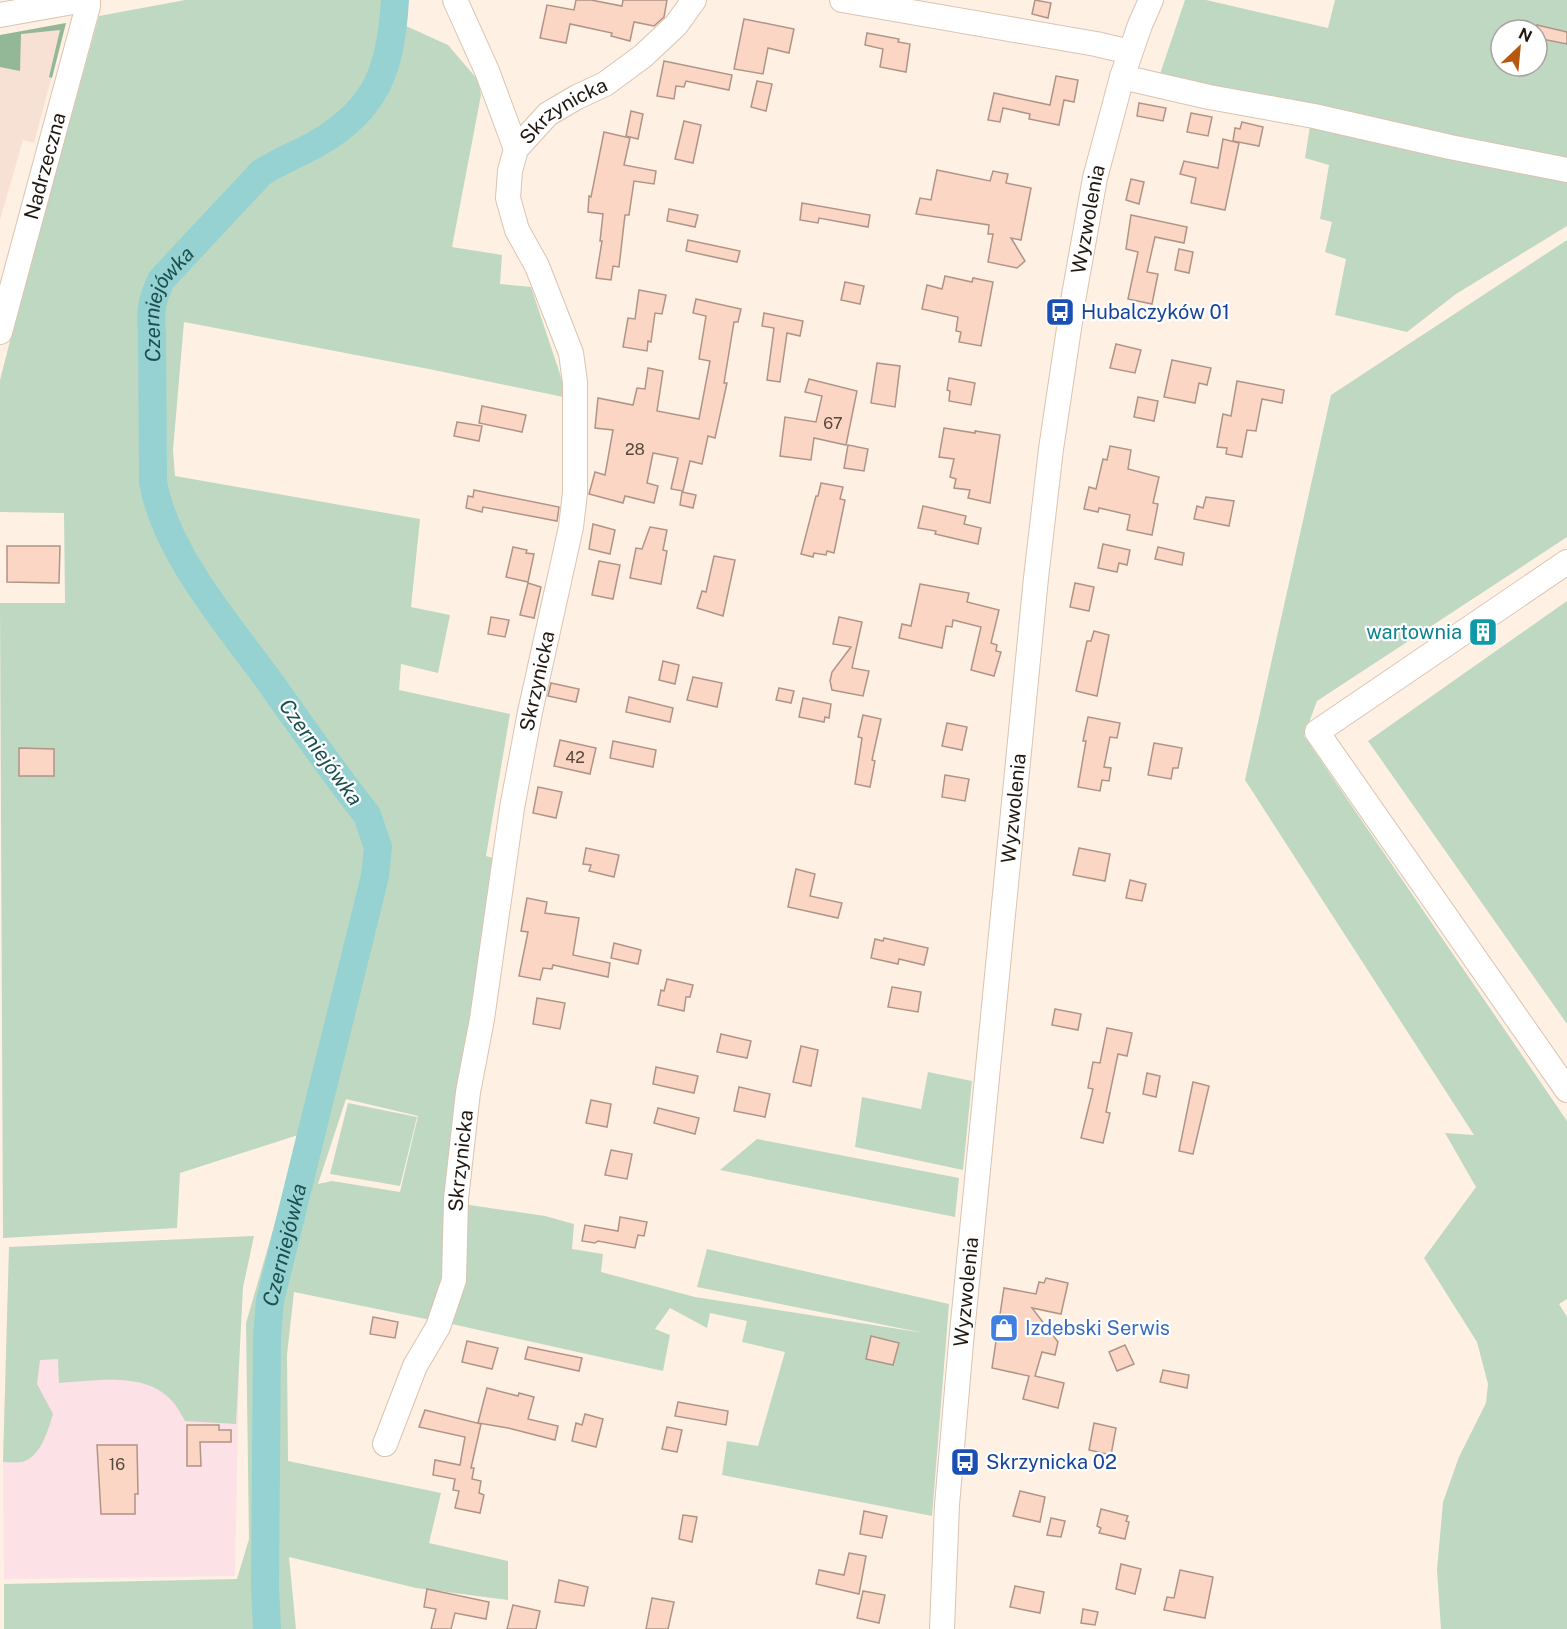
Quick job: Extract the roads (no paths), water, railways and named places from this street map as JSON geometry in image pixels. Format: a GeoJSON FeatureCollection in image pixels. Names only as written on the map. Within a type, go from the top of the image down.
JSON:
{"type":"FeatureCollection","features":[{"type":"Feature","properties":{"kind":"street"},"geometry":{"type":"LineString","coordinates":[[0,15],[86,0]]}},
{"type":"Feature","properties":{"kind":"street","name":"Nadrzeczna"},"geometry":{"type":"LineString","coordinates":[[0,332],[88,6],[86,0]]}},
{"type":"Feature","properties":{"kind":"street"},"geometry":{"type":"LineString","coordinates":[[455,0],[487,71],[516,149]]}},
{"type":"Feature","properties":{"kind":"street","name":"Skrzynicka"},"geometry":{"type":"LineString","coordinates":[[385,1444],[415,1366],[438,1327],[454,1280],[456,1198],[468,1092],[482,1019],[512,808],[530,712],[571,527],[575,493],[575,382],[571,353],[537,266],[517,230],[508,198],[510,171],[516,149],[548,114],[605,84],[643,56],[676,25],[694,0]]}},
{"type":"Feature","properties":{"kind":"street"},"geometry":{"type":"LineString","coordinates":[[842,0],[1085,42],[1130,52]]}},
{"type":"Feature","properties":{"kind":"street","name":"Wyzwolenia"},"geometry":{"type":"LineString","coordinates":[[942,1629],[946,1505],[960,1343],[1042,520],[1074,295],[1101,153],[1130,52],[1151,0]]}},
{"type":"Feature","properties":{"kind":"street"},"geometry":{"type":"LineString","coordinates":[[1122,77],[1567,170]]}},
{"type":"Feature","properties":{"kind":"street"},"geometry":{"type":"LineString","coordinates":[[1567,562],[1317,732],[1567,1090]]}},
{"type":"Feature","properties":{"kind":"waterway","name":"Czerniejówka"},"geometry":{"type":"LineString","coordinates":[[267,1629],[265,1587],[267,1337],[270,1301],[375,876],[378,847],[367,815],[216,609],[183,559],[170,534],[153,482],[152,311],[161,280],[261,173],[338,130],[368,100],[378,84],[385,65],[390,46],[395,0]]}},
{"type":"Feature","properties":{"kind":"place","name":"Hubalczyków 01"},"geometry":{"type":"Point","coordinates":[1060,312]}},
{"type":"Feature","properties":{"kind":"place","name":"wartownia"},"geometry":{"type":"Point","coordinates":[1483,632]}},
{"type":"Feature","properties":{"kind":"place","name":"Izdebski Serwis"},"geometry":{"type":"Point","coordinates":[1004,1328]}},
{"type":"Feature","properties":{"kind":"place","name":"Skrzynicka 02"},"geometry":{"type":"Point","coordinates":[965,1462]}}]}
